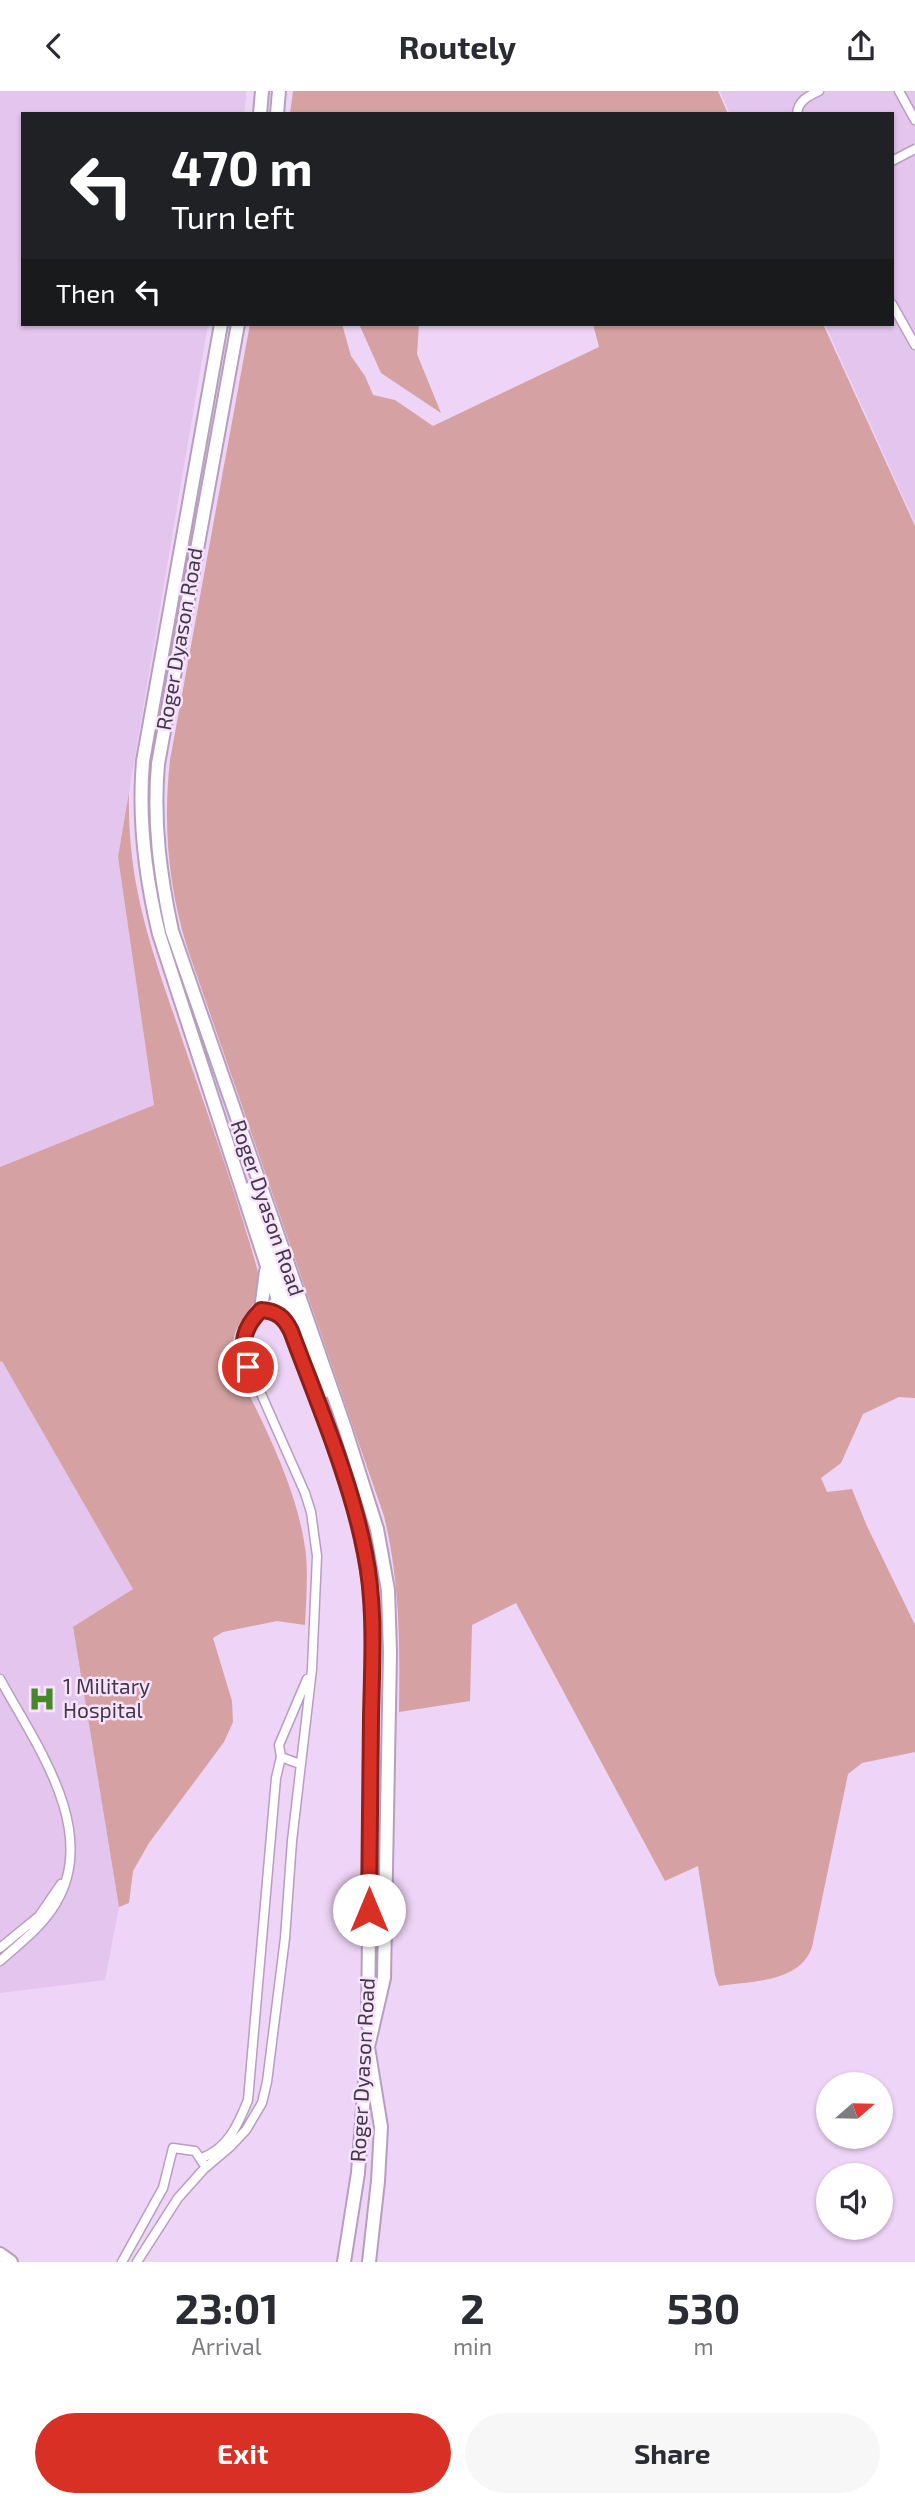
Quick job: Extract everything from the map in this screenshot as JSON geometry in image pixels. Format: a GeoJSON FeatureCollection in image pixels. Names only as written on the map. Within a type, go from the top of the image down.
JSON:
{"type":"FeatureCollection","features":[{"type":"Feature","properties":{"kind":"main road"},"geometry":{"type":"LineString","coordinates":[[260,112],[262,91]]}},
{"type":"Feature","properties":{"kind":"main road"},"geometry":{"type":"LineString","coordinates":[[277,112],[279,91]]}},
{"type":"Feature","properties":{"kind":"main road","name":"Roger Dyason Road"},"geometry":{"type":"LineString","coordinates":[[221,326],[143,761],[142,844],[148,891],[159,934],[266,1264],[283,1298],[291,1331],[357,1518],[370,1586],[372,1647],[368,2043],[363,2123],[344,2262]]}},
{"type":"Feature","properties":{"kind":"main road","name":"Roger Dyason Road"},"geometry":{"type":"LineString","coordinates":[[238,326],[158,764],[156,831],[163,890],[173,931],[221,1077],[345,1428],[377,1529],[388,1590],[390,1622],[384,1978],[369,2047],[381,2127],[369,2262]]}},
{"type":"Feature","properties":{"kind":"main road"},"geometry":{"type":"LineString","coordinates":[[171,594],[187,597]]}},
{"type":"Feature","properties":{"kind":"main road"},"geometry":{"type":"LineString","coordinates":[[221,1077],[235,1138],[283,1298],[318,1378],[345,1428]]}},
{"type":"Feature","properties":{"kind":"main road"},"geometry":{"type":"LineString","coordinates":[[266,1264],[261,1310],[276,1313],[291,1331]]}},
{"type":"Feature","properties":{"kind":"main road"},"geometry":{"type":"LineString","coordinates":[[0,2254],[11,2262]]}},
{"type":"Feature","properties":{"kind":"street"},"geometry":{"type":"LineString","coordinates":[[797,112],[804,99],[819,91]]}},
{"type":"Feature","properties":{"kind":"street"},"geometry":{"type":"LineString","coordinates":[[899,91],[915,120]]}},
{"type":"Feature","properties":{"kind":"street"},"geometry":{"type":"LineString","coordinates":[[894,160],[915,149]]}},
{"type":"Feature","properties":{"kind":"street"},"geometry":{"type":"LineString","coordinates":[[894,308],[915,345]]}},
{"type":"Feature","properties":{"kind":"street"},"geometry":{"type":"LineString","coordinates":[[137,2262],[178,2198],[250,2124],[262,2103],[267,2082],[285,1938],[300,1764],[312,1669],[317,1578],[311,1512],[296,1470],[243,1353],[245,1330],[261,1310],[283,1298]]}},
{"type":"Feature","properties":{"kind":"street"},"geometry":{"type":"LineString","coordinates":[[202,2158],[215,2152],[227,2141],[237,2127],[248,2100],[275,1788],[281,1757],[279,1745],[312,1669]]}},
{"type":"Feature","properties":{"kind":"street"},"geometry":{"type":"LineString","coordinates":[[0,1679],[64,1802],[69,1835],[63,1889],[51,1911],[0,1961]]}},
{"type":"Feature","properties":{"kind":"street"},"geometry":{"type":"LineString","coordinates":[[281,1757],[300,1764]]}},
{"type":"Feature","properties":{"kind":"street"},"geometry":{"type":"LineString","coordinates":[[0,1948],[39,1916],[66,1876]]}},
{"type":"Feature","properties":{"kind":"street"},"geometry":{"type":"LineString","coordinates":[[248,2100],[262,2103]]}},
{"type":"Feature","properties":{"kind":"street"},"geometry":{"type":"LineString","coordinates":[[122,2262],[163,2188],[173,2148],[190,2150],[202,2158],[204,2169]]}},
{"type":"Feature","properties":{"kind":"shaded area"},"geometry":{"type":"Polygon","coordinates":[[[0,91],[246,91],[244,112],[21,112],[21,326],[208,326],[118,857],[154,1105],[0,1167],[0,91]]]}},
{"type":"Feature","properties":{"kind":"shaded area"},"geometry":{"type":"Polygon","coordinates":[[[293,91],[718,91],[727,112],[290,112],[293,91]]]}},
{"type":"Feature","properties":{"kind":"shaded area"},"geometry":{"type":"Polygon","coordinates":[[[720,91],[915,91],[915,523],[826,326],[894,326],[894,112],[729,112],[720,91]]]}},
{"type":"Feature","properties":{"kind":"shaded area"},"geometry":{"type":"Polygon","coordinates":[[[250,326],[343,326],[351,356],[365,376],[373,395],[395,400],[433,426],[599,347],[594,326],[824,326],[915,526],[915,1398],[899,1397],[863,1414],[841,1463],[821,1478],[827,1492],[852,1489],[915,1625],[915,1752],[862,1763],[848,1774],[812,1947],[797,1968],[773,1978],[719,1986],[698,1866],[665,1881],[516,1603],[472,1625],[470,1701],[399,1712],[396,1589],[384,1516],[187,947],[171,878],[167,831],[170,760],[250,326]]]}},
{"type":"Feature","properties":{"kind":"shaded area"},"geometry":{"type":"Polygon","coordinates":[[[360,326],[419,326],[417,354],[441,413],[381,373],[360,326]]]}},
{"type":"Feature","properties":{"kind":"shaded area"},"geometry":{"type":"Polygon","coordinates":[[[129,792],[132,854],[149,938],[259,1277],[260,1289],[238,1326],[233,1352],[237,1369],[279,1459],[296,1506],[306,1555],[307,1581],[305,1625],[277,1621],[223,1632],[213,1638],[232,1701],[233,1722],[224,1742],[149,1843],[133,1871],[129,1903],[119,1907],[73,1627],[133,1589],[2,1361],[0,1362],[0,1167],[154,1105],[118,857],[129,792]]]}},
{"type":"Feature","properties":{"kind":"shaded area","name":"1 Military Hospital"},"geometry":{"type":"Polygon","coordinates":[[[2,1360],[133,1589],[73,1628],[119,1907],[105,1980],[0,1993],[0,1362],[2,1360]]]}},
{"type":"Feature","properties":{"kind":"place","name":"1 Military Hospital"},"geometry":{"type":"Point","coordinates":[42,1699]}},
{"type":"Feature","properties":{"kind":"route"},"geometry":{"type":"LineString","coordinates":[[248,1367],[243,1353],[245,1330],[261,1310],[272,1311],[286,1322],[291,1331],[357,1518],[370,1586],[372,1647],[369,1910]]}}]}
